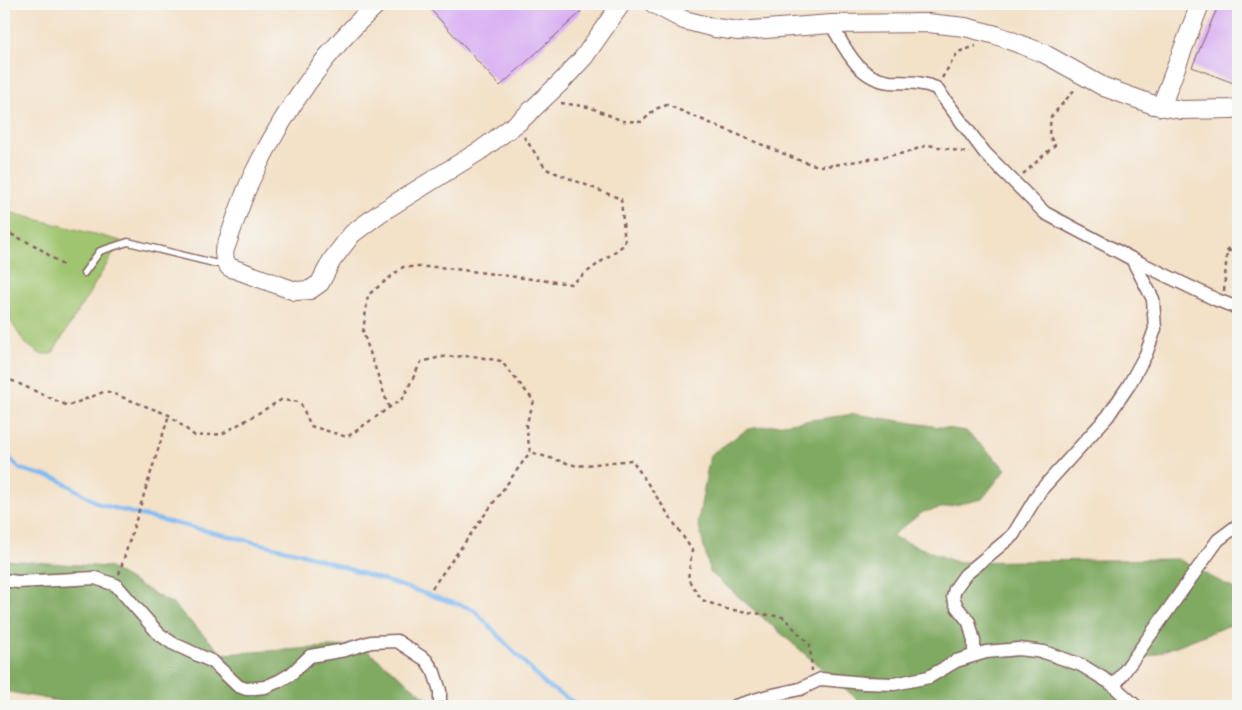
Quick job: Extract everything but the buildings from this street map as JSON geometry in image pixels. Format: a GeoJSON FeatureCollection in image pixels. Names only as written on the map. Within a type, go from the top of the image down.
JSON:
{"type":"FeatureCollection","features":[{"type":"Feature","properties":{"kind":"street"},"geometry":{"type":"LineString","coordinates":[[377,4],[340,41],[311,76],[280,126],[252,177],[224,252],[225,261],[229,267],[295,291],[310,290],[320,283],[332,260],[352,234],[481,150],[516,124],[543,100],[584,57],[621,4]]}},
{"type":"Feature","properties":{"kind":"street"},"geometry":{"type":"LineString","coordinates":[[654,4],[684,20],[715,28],[739,31],[831,24],[928,23],[965,27],[1001,36],[1043,53],[1123,96],[1161,107],[1190,110],[1231,110],[1238,108]]}},
{"type":"Feature","properties":{"kind":"street"},"geometry":{"type":"LineString","coordinates":[[1161,107],[1200,4]]}},
{"type":"Feature","properties":{"kind":"street"},"geometry":{"type":"LineString","coordinates":[[831,24],[848,54],[862,70],[875,78],[888,82],[924,82],[936,88],[990,158],[1045,213],[1132,259],[1223,303],[1238,308]]}},
{"type":"Feature","properties":{"kind":"street"},"geometry":{"type":"LineString","coordinates":[[974,655],[974,641],[969,622],[953,597],[954,589],[965,575],[1013,534],[1040,491],[1108,416],[1129,386],[1146,354],[1155,329],[1153,299],[1132,259]]}},
{"type":"Feature","properties":{"kind":"street"},"geometry":{"type":"LineString","coordinates":[[1114,686],[1218,540],[1238,525]]}},
{"type":"Feature","properties":{"kind":"street"},"geometry":{"type":"LineString","coordinates":[[4,580],[17,582],[95,578],[116,585],[159,634],[172,643],[213,662],[238,686],[246,689],[265,687],[279,681],[291,674],[310,656],[345,650],[371,642],[398,641],[426,660],[434,672],[440,691],[440,706]]}},
{"type":"Feature","properties":{"kind":"street"},"geometry":{"type":"LineString","coordinates":[[735,706],[800,689],[821,679],[894,684],[930,677],[956,660],[986,652],[1019,649],[1044,652],[1081,664],[1114,686],[1136,706]]}},
{"type":"Feature","properties":{"kind":"lane"},"geometry":{"type":"LineString","coordinates":[[84,273],[100,251],[128,242],[229,267]]}},
{"type":"Feature","properties":{"kind":"path"},"geometry":{"type":"LineString","coordinates":[[936,88],[958,52],[1001,36]]}},
{"type":"Feature","properties":{"kind":"path"},"geometry":{"type":"LineString","coordinates":[[1014,182],[1055,146],[1049,135],[1052,117],[1086,76]]}},
{"type":"Feature","properties":{"kind":"path"},"geometry":{"type":"LineString","coordinates":[[543,100],[589,107],[624,120],[642,122],[655,110],[667,105],[819,166],[905,153],[928,145],[990,158]]}},
{"type":"Feature","properties":{"kind":"path"},"geometry":{"type":"LineString","coordinates":[[389,408],[363,332],[368,295],[402,267],[439,266],[571,284],[624,244],[621,198],[546,169],[516,124]]}},
{"type":"Feature","properties":{"kind":"path"},"geometry":{"type":"LineString","coordinates":[[4,231],[36,246],[64,266]]}},
{"type":"Feature","properties":{"kind":"path"},"geometry":{"type":"LineString","coordinates":[[1223,303],[1228,251],[1238,236]]}},
{"type":"Feature","properties":{"kind":"path"},"geometry":{"type":"LineString","coordinates":[[1228,251],[1238,250]]}},
{"type":"Feature","properties":{"kind":"path"},"geometry":{"type":"LineString","coordinates":[[4,377],[68,406],[106,391],[169,415],[195,436],[222,434],[281,400],[300,402],[312,426],[346,437],[403,398],[421,362],[441,356],[474,356],[501,362],[534,400],[526,425],[530,452],[432,588]]}},
{"type":"Feature","properties":{"kind":"path"},"geometry":{"type":"LineString","coordinates":[[116,585],[169,415]]}},
{"type":"Feature","properties":{"kind":"path"},"geometry":{"type":"LineString","coordinates":[[530,452],[577,466],[632,460],[692,550],[688,579],[702,600],[726,609],[783,617],[810,645],[813,683]]}},
{"type":"Feature","properties":{"kind":"green space"},"geometry":{"type":"Polygon","coordinates":[[[4,211],[121,241],[52,354],[40,354],[25,343],[11,322],[7,299],[8,259],[4,254],[4,211]]]}},
{"type":"Feature","properties":{"kind":"green space"},"geometry":{"type":"Polygon","coordinates":[[[854,414],[966,431],[1006,469],[982,499],[923,512],[891,536],[956,562],[1178,559],[1238,591],[1238,622],[1148,657],[1122,682],[1130,706],[869,706],[857,699],[710,572],[698,522],[710,455],[748,429],[854,414]]]}},
{"type":"Feature","properties":{"kind":"green space"},"geometry":{"type":"Polygon","coordinates":[[[4,560],[108,567],[174,605],[223,654],[360,645],[437,706],[86,706],[4,691],[4,560]]]}},
{"type":"Feature","properties":{"kind":"waterway"},"geometry":{"type":"LineString","coordinates":[[4,452],[20,469],[58,479],[99,504],[300,553],[473,609],[546,685],[580,706]]}}]}
